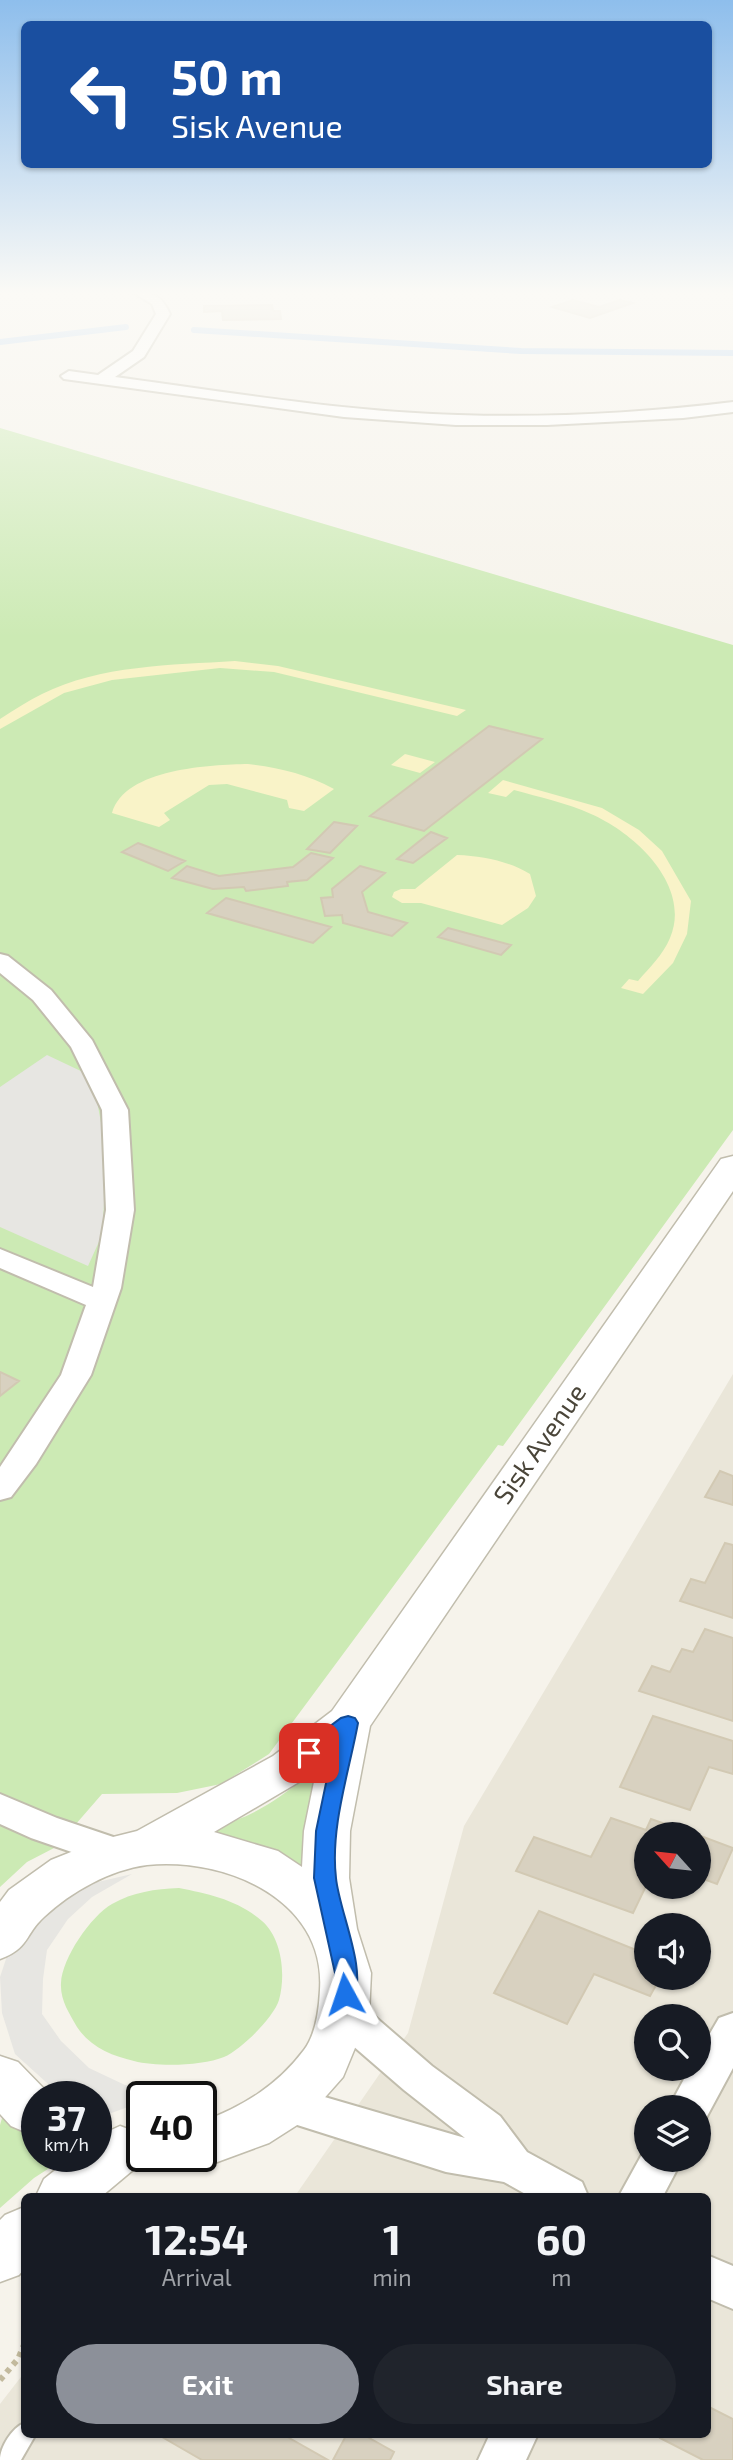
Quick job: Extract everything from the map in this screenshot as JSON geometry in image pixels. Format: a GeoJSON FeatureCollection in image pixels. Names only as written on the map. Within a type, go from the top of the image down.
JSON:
{"type":"FeatureCollection","features":[{"type":"Feature","properties":{"kind":"street"},"geometry":{"type":"LineString","coordinates":[[311,408],[456,420],[547,420],[683,413],[726,408]]}},
{"type":"Feature","properties":{"kind":"street"},"geometry":{"type":"LineString","coordinates":[[0,961],[42,995],[83,1045],[115,1110],[120,1210],[107,1288],[76,1374],[25,1457],[0,1489]]}},
{"type":"Feature","properties":{"kind":"street","name":"Sisk Avenue"},"geometry":{"type":"LineString","coordinates":[[0,1939],[26,1904],[68,1873],[133,1850],[289,1768],[348,1723],[733,1166]]}},
{"type":"Feature","properties":{"kind":"street"},"geometry":{"type":"LineString","coordinates":[[0,1258],[102,1301]]}},
{"type":"Feature","properties":{"kind":"street","name":"Sisk Avenue"},"geometry":{"type":"LineString","coordinates":[[217,2139],[251,2127],[287,2104],[325,2062],[344,2014],[346,1973],[325,1878],[327,1831],[348,1723]]}},
{"type":"Feature","properties":{"kind":"street"},"geometry":{"type":"LineString","coordinates":[[0,1808],[44,1828],[133,1850]]}},
{"type":"Feature","properties":{"kind":"street","name":"Sisk Avenue"},"geometry":{"type":"LineString","coordinates":[[133,1850],[207,1847],[261,1864],[305,1894],[336,1936]]}},
{"type":"Feature","properties":{"kind":"street"},"geometry":{"type":"LineString","coordinates":[[344,2014],[418,2078],[485,2129],[512,2165]]}},
{"type":"Feature","properties":{"kind":"street"},"geometry":{"type":"LineString","coordinates":[[697,2095],[733,2030]]}},
{"type":"Feature","properties":{"kind":"street"},"geometry":{"type":"LineString","coordinates":[[0,2078],[21,2101]]}},
{"type":"Feature","properties":{"kind":"street"},"geometry":{"type":"LineString","coordinates":[[287,2104],[446,2153],[512,2165],[561,2193]]}},
{"type":"Feature","properties":{"kind":"street"},"geometry":{"type":"LineString","coordinates":[[66,2193],[119,2147]]}},
{"type":"Feature","properties":{"kind":"street"},"geometry":{"type":"LineString","coordinates":[[642,2193],[654,2172]]}},
{"type":"Feature","properties":{"kind":"street"},"geometry":{"type":"LineString","coordinates":[[0,2258],[21,2235]]}},
{"type":"Feature","properties":{"kind":"street"},"geometry":{"type":"LineString","coordinates":[[711,2277],[733,2289]]}},
{"type":"Feature","properties":{"kind":"street"},"geometry":{"type":"LineString","coordinates":[[501,2460],[513,2438]]}},
{"type":"Feature","properties":{"kind":"lane"},"geometry":{"type":"LineString","coordinates":[[8,2460],[23,2438]]}},
{"type":"Feature","properties":{"kind":"path"},"geometry":{"type":"LineString","coordinates":[[0,2380],[21,2352]]}},
{"type":"Feature","properties":{"kind":"shaded area"},"geometry":{"type":"Polygon","coordinates":[[[47,1055],[85,1073],[95,1090],[106,1150],[106,1171],[102,1235],[88,1266],[0,1227],[0,1087],[47,1055]]]}},
{"type":"Feature","properties":{"kind":"shaded area"},"geometry":{"type":"Polygon","coordinates":[[[733,1374],[733,2460],[0,2460],[0,2404],[21,2377],[21,2438],[711,2438],[711,2193],[297,2193],[408,2033],[464,1826],[733,1374]]]}},
{"type":"Feature","properties":{"kind":"shaded area"},"geometry":{"type":"Polygon","coordinates":[[[132,1874],[92,1897],[68,1919],[47,1950],[43,1979],[42,2014],[61,2041],[89,2068],[126,2085],[126,2108],[112,2113],[112,2081],[45,2081],[15,2054],[2,2013],[0,1977],[16,1929],[72,1888],[132,1874]]]}},
{"type":"Feature","properties":{"kind":"green space"},"geometry":{"type":"Polygon","coordinates":[[[0,428],[733,645],[733,1130],[503,1446],[498,1445],[269,1754],[221,1784],[177,1793],[102,1794],[56,1847],[27,1862],[0,1887],[0,428]]]}},
{"type":"Feature","properties":{"kind":"green space"},"geometry":{"type":"Polygon","coordinates":[[[335,1753],[319,1897],[205,1842],[212,1827],[248,1815],[278,1798],[335,1753]]]}},
{"type":"Feature","properties":{"kind":"green space"},"geometry":{"type":"Polygon","coordinates":[[[179,1888],[233,1903],[253,1914],[269,1928],[281,1958],[279,2000],[271,2015],[248,2040],[231,2053],[215,2060],[179,2065],[155,2064],[110,2053],[82,2034],[66,2006],[61,1983],[66,1962],[87,1928],[112,1904],[144,1892],[179,1888]]]}},
{"type":"Feature","properties":{"kind":"green space"},"geometry":{"type":"Polygon","coordinates":[[[6,2104],[21,2115],[21,2172],[43,2172],[0,2208],[0,2125],[6,2104]]]}},
{"type":"Feature","properties":{"kind":"sand"},"geometry":{"type":"Polygon","coordinates":[[[235,661],[278,666],[466,710],[457,716],[274,672],[220,668],[112,680],[64,693],[0,729],[0,719],[26,703],[64,684],[88,677],[137,668],[235,661]]]}},
{"type":"Feature","properties":{"kind":"sand"},"geometry":{"type":"Polygon","coordinates":[[[405,754],[435,762],[420,773],[391,765],[405,754]]]}},
{"type":"Feature","properties":{"kind":"sand"},"geometry":{"type":"Polygon","coordinates":[[[248,764],[292,772],[334,789],[304,811],[289,808],[287,800],[227,784],[209,785],[164,813],[170,820],[159,827],[112,813],[120,798],[134,786],[151,778],[192,768],[248,764]]]}},
{"type":"Feature","properties":{"kind":"sand"},"geometry":{"type":"Polygon","coordinates":[[[503,780],[602,808],[639,830],[662,851],[691,901],[687,934],[673,963],[643,994],[621,988],[629,979],[638,981],[660,956],[670,938],[675,919],[673,899],[655,864],[625,834],[582,810],[514,790],[506,797],[488,793],[503,780]]]}},
{"type":"Feature","properties":{"kind":"sand"},"geometry":{"type":"Polygon","coordinates":[[[457,855],[495,860],[522,869],[530,874],[536,896],[528,908],[502,925],[421,903],[402,903],[392,897],[394,892],[401,889],[415,889],[457,855]]]}},
{"type":"Feature","properties":{"kind":"building"},"geometry":{"type":"Polygon","coordinates":[[[489,726],[542,739],[424,831],[370,816],[489,726]]]}},
{"type":"Feature","properties":{"kind":"building"},"geometry":{"type":"Polygon","coordinates":[[[334,822],[357,826],[330,853],[307,849],[334,822]]]}},
{"type":"Feature","properties":{"kind":"building"},"geometry":{"type":"Polygon","coordinates":[[[431,832],[447,838],[413,863],[397,859],[431,832]]]}},
{"type":"Feature","properties":{"kind":"building"},"geometry":{"type":"Polygon","coordinates":[[[138,843],[185,861],[168,871],[122,852],[138,843]]]}},
{"type":"Feature","properties":{"kind":"building"},"geometry":{"type":"Polygon","coordinates":[[[311,853],[333,858],[307,880],[287,882],[288,886],[246,891],[244,887],[213,889],[172,878],[187,866],[219,876],[293,867],[311,853]]]}},
{"type":"Feature","properties":{"kind":"building"},"geometry":{"type":"Polygon","coordinates":[[[360,866],[385,873],[362,892],[368,912],[407,923],[392,936],[343,923],[342,915],[325,916],[321,898],[333,897],[332,889],[360,866]]]}},
{"type":"Feature","properties":{"kind":"building"},"geometry":{"type":"Polygon","coordinates":[[[226,898],[331,927],[313,943],[207,913],[226,898]]]}},
{"type":"Feature","properties":{"kind":"building"},"geometry":{"type":"Polygon","coordinates":[[[448,928],[511,945],[501,955],[438,937],[448,928]]]}},
{"type":"Feature","properties":{"kind":"building"},"geometry":{"type":"Polygon","coordinates":[[[0,1372],[19,1381],[0,1396],[0,1372]]]}},
{"type":"Feature","properties":{"kind":"building"},"geometry":{"type":"Polygon","coordinates":[[[720,1471],[733,1476],[733,1505],[705,1497],[720,1471]]]}},
{"type":"Feature","properties":{"kind":"building"},"geometry":{"type":"Polygon","coordinates":[[[725,1543],[733,1545],[733,1618],[680,1601],[691,1579],[705,1583],[725,1543]]]}},
{"type":"Feature","properties":{"kind":"building"},"geometry":{"type":"Polygon","coordinates":[[[705,1629],[733,1638],[733,1721],[639,1691],[652,1666],[670,1672],[682,1649],[693,1652],[705,1629]]]}},
{"type":"Feature","properties":{"kind":"building"},"geometry":{"type":"Polygon","coordinates":[[[653,1716],[733,1741],[733,1774],[709,1767],[690,1810],[620,1787],[653,1716]]]}},
{"type":"Feature","properties":{"kind":"building"},"geometry":{"type":"Polygon","coordinates":[[[611,1818],[634,1826],[634,1899],[640,1899],[633,1913],[516,1871],[534,1837],[591,1857],[611,1818]]]}},
{"type":"Feature","properties":{"kind":"building"},"geometry":{"type":"Polygon","coordinates":[[[711,1840],[733,1848],[717,1884],[711,1882],[711,1840]]]}},
{"type":"Feature","properties":{"kind":"building"},"geometry":{"type":"Polygon","coordinates":[[[539,1911],[634,1949],[634,1990],[594,1974],[567,2024],[494,1993],[539,1911]]]}},
{"type":"Feature","properties":{"kind":"building"},"geometry":{"type":"Polygon","coordinates":[[[635,1990],[653,1990],[650,1996],[635,1990]]]}},
{"type":"Feature","properties":{"kind":"building"},"geometry":{"type":"Polygon","coordinates":[[[711,2408],[733,2419],[733,2460],[703,2460],[660,2438],[711,2438],[711,2408]]]}},
{"type":"Feature","properties":{"kind":"building"},"geometry":{"type":"Polygon","coordinates":[[[164,2438],[289,2438],[328,2460],[202,2460],[164,2438]]]}},
{"type":"Feature","properties":{"kind":"building"},"geometry":{"type":"Polygon","coordinates":[[[345,2438],[369,2438],[394,2452],[390,2460],[333,2460],[345,2438]]]}},
{"type":"Feature","properties":{"kind":"route"},"geometry":{"type":"LineString","coordinates":[[309,1753],[348,1723],[327,1831],[325,1878],[346,1973],[345,1994]]}}]}
